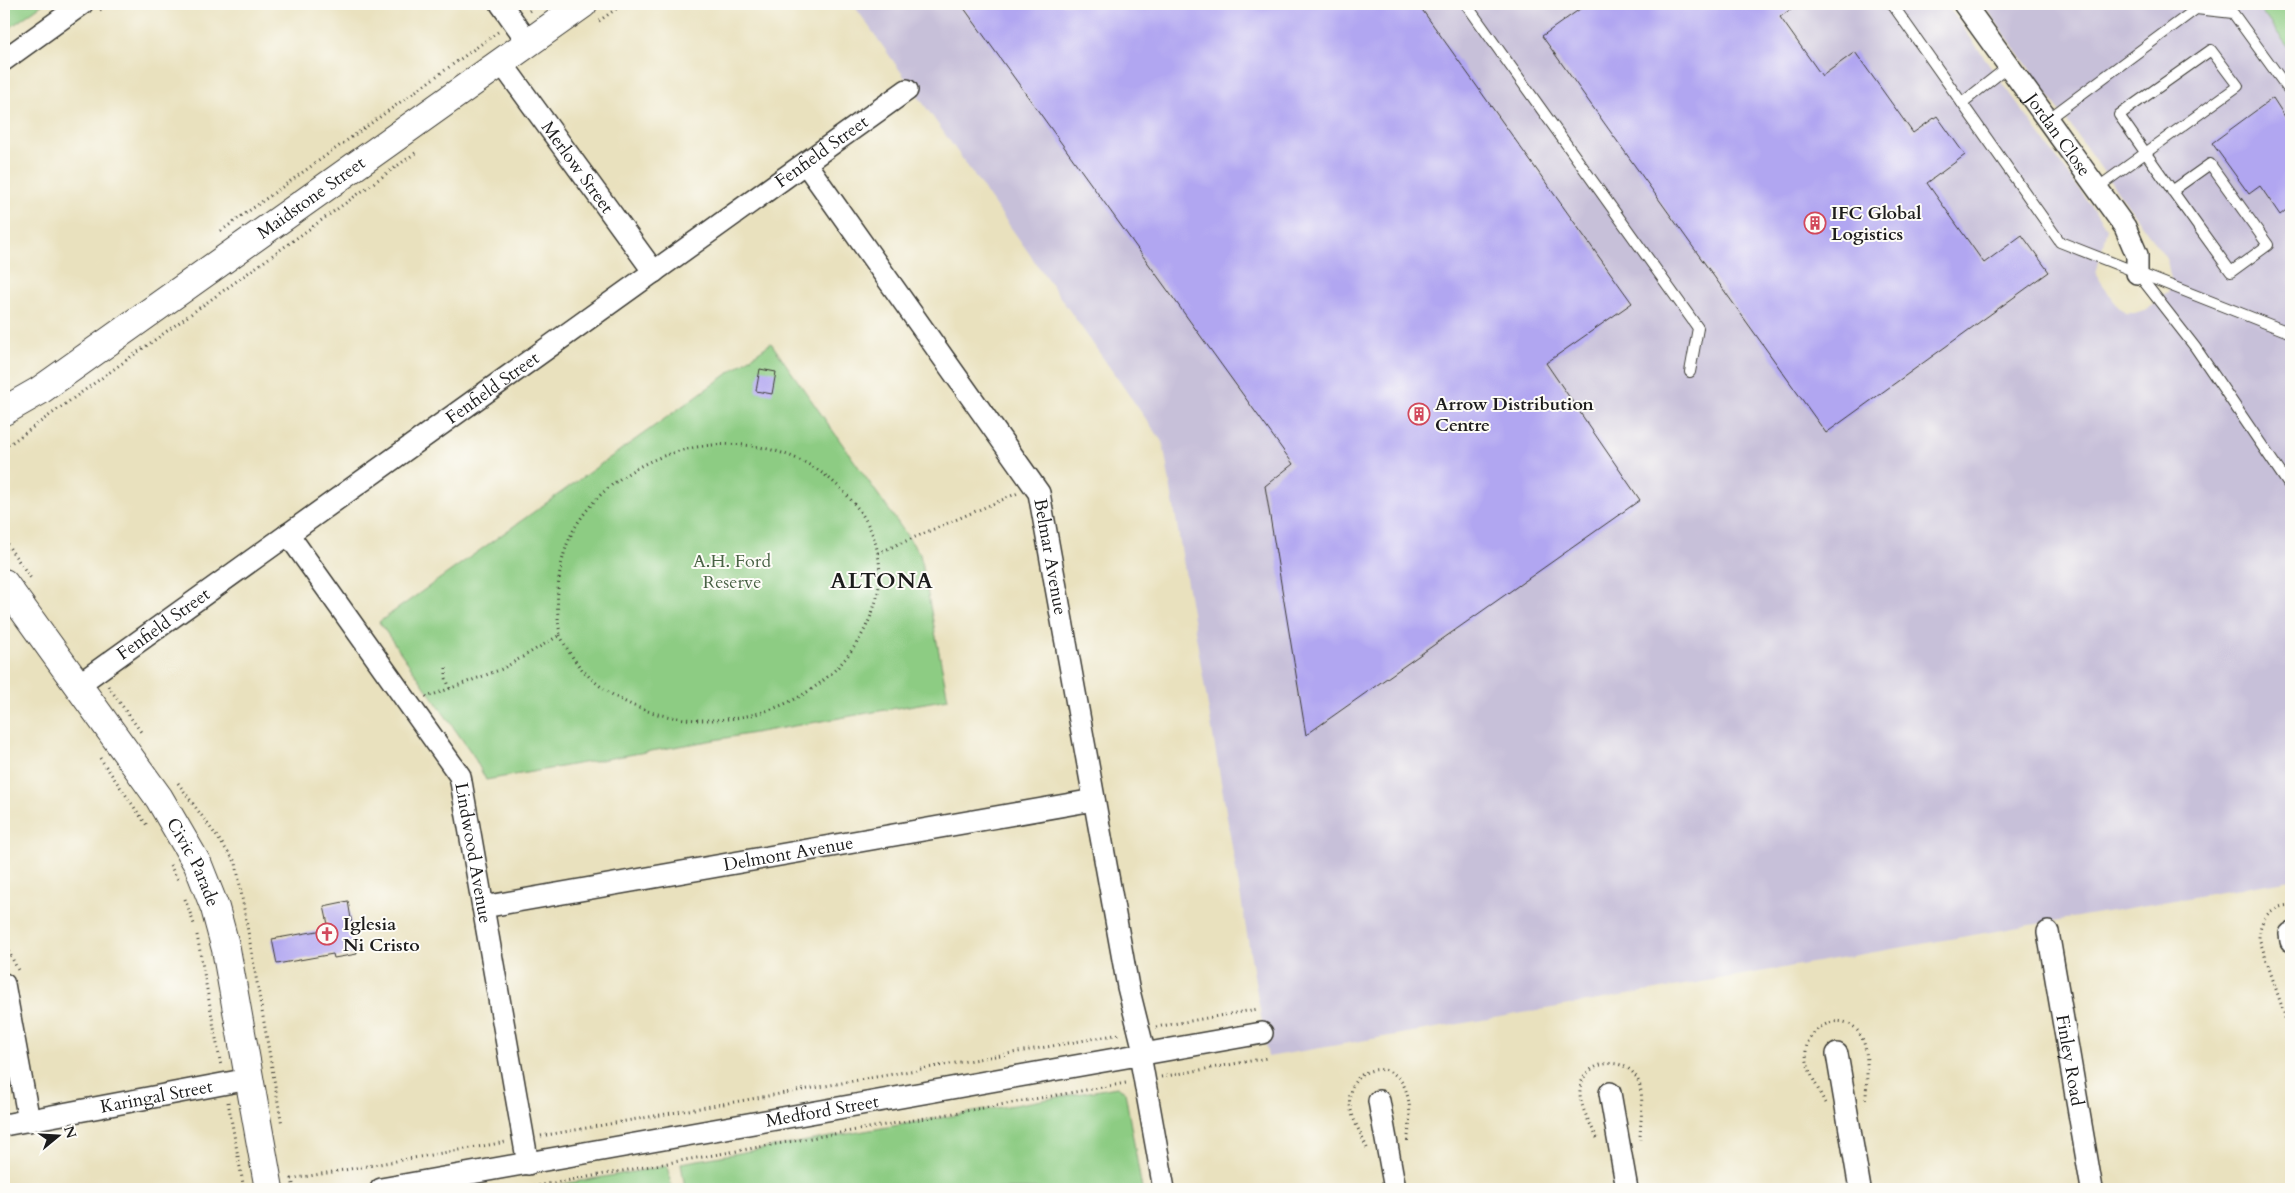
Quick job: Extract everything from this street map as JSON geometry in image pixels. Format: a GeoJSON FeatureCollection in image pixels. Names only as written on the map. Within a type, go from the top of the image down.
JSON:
{"type":"FeatureCollection","features":[{"type":"Feature","properties":{"kind":"main road","name":"Maidstone Street"},"geometry":{"type":"LineString","coordinates":[[4,411],[39,391],[528,42],[587,15]]}},
{"type":"Feature","properties":{"kind":"main road","name":"Maidstone Street"},"geometry":{"type":"LineString","coordinates":[[4,422],[39,391]]}},
{"type":"Feature","properties":{"kind":"main road","name":"Civic Parade"},"geometry":{"type":"LineString","coordinates":[[4,583],[159,798],[198,865],[212,899],[224,941],[269,1189]]}},
{"type":"Feature","properties":{"kind":"street"},"geometry":{"type":"LineString","coordinates":[[4,60],[82,4]]}},
{"type":"Feature","properties":{"kind":"street"},"geometry":{"type":"LineString","coordinates":[[501,4],[528,42]]}},
{"type":"Feature","properties":{"kind":"street","name":"Jordan Close"},"geometry":{"type":"LineString","coordinates":[[1964,4],[2048,119],[2131,239],[2137,254],[2137,273]]}},
{"type":"Feature","properties":{"kind":"street","name":"Merlow Street"},"geometry":{"type":"LineString","coordinates":[[501,62],[654,272]]}},
{"type":"Feature","properties":{"kind":"street","name":"Fenfield Street"},"geometry":{"type":"LineString","coordinates":[[78,685],[907,90]]}},
{"type":"Feature","properties":{"kind":"street","name":"Belmar Avenue"},"geometry":{"type":"LineString","coordinates":[[806,164],[1039,493],[1164,1189]]}},
{"type":"Feature","properties":{"kind":"street","name":"Lindwood Avenue"},"geometry":{"type":"LineString","coordinates":[[288,534],[460,776],[527,1136],[528,1164]]}},
{"type":"Feature","properties":{"kind":"street","name":"Delmont Avenue"},"geometry":{"type":"LineString","coordinates":[[483,907],[1094,800]]}},
{"type":"Feature","properties":{"kind":"street","name":"Finley Road"},"geometry":{"type":"LineString","coordinates":[[2048,932],[2092,1189]]}},
{"type":"Feature","properties":{"kind":"street"},"geometry":{"type":"LineString","coordinates":[[4,984],[30,1121]]}},
{"type":"Feature","properties":{"kind":"street","name":"Medford Street"},"geometry":{"type":"LineString","coordinates":[[381,1189],[1262,1034]]}},
{"type":"Feature","properties":{"kind":"street"},"geometry":{"type":"LineString","coordinates":[[1837,1054],[1860,1189]]}},
{"type":"Feature","properties":{"kind":"street","name":"Karingal Street"},"geometry":{"type":"LineString","coordinates":[[4,1126],[249,1080]]}},
{"type":"Feature","properties":{"kind":"street"},"geometry":{"type":"LineString","coordinates":[[1610,1093],[1627,1189]]}},
{"type":"Feature","properties":{"kind":"street"},"geometry":{"type":"LineString","coordinates":[[1379,1101],[1395,1189]]}},
{"type":"Feature","properties":{"kind":"lane"},"geometry":{"type":"LineString","coordinates":[[1466,4],[1698,328],[1690,372]]}},
{"type":"Feature","properties":{"kind":"lane"},"geometry":{"type":"LineString","coordinates":[[1892,4],[2060,242],[2291,333]]}},
{"type":"Feature","properties":{"kind":"lane"},"geometry":{"type":"LineString","coordinates":[[2048,119],[2196,9],[2233,13],[2291,93]]}},
{"type":"Feature","properties":{"kind":"lane"},"geometry":{"type":"LineString","coordinates":[[2097,188],[2146,153],[2238,86],[2211,50],[2119,115],[2146,153],[2172,190],[2231,272],[2268,245],[2210,164],[2172,190]]}},
{"type":"Feature","properties":{"kind":"lane"},"geometry":{"type":"LineString","coordinates":[[1962,103],[2009,66]]}},
{"type":"Feature","properties":{"kind":"lane"},"geometry":{"type":"LineString","coordinates":[[2137,273],[2195,346],[2291,488]]}},
{"type":"Feature","properties":{"kind":"path"},"geometry":{"type":"LineString","coordinates":[[529,11],[539,4]]}},
{"type":"Feature","properties":{"kind":"path"},"geometry":{"type":"LineString","coordinates":[[587,15],[623,4]]}},
{"type":"Feature","properties":{"kind":"path"},"geometry":{"type":"LineString","coordinates":[[220,232],[500,31],[495,24]]}},
{"type":"Feature","properties":{"kind":"path"},"geometry":{"type":"LineString","coordinates":[[4,448],[426,146]]}},
{"type":"Feature","properties":{"kind":"path"},"geometry":{"type":"LineString","coordinates":[[711,445],[748,445],[778,451],[824,472],[845,492],[869,527],[878,553],[880,587],[870,622],[860,641],[835,670],[816,684],[782,705],[763,712],[731,718],[686,719],[655,714],[630,705],[593,680],[573,658],[560,636],[558,601],[564,554],[572,534],[582,518],[593,503],[621,478],[640,466],[692,448],[711,445]]}},
{"type":"Feature","properties":{"kind":"path"},"geometry":{"type":"LineString","coordinates":[[1012,485],[1023,500]]}},
{"type":"Feature","properties":{"kind":"path"},"geometry":{"type":"LineString","coordinates":[[878,553],[1018,493]]}},
{"type":"Feature","properties":{"kind":"path"},"geometry":{"type":"LineString","coordinates":[[4,540],[37,587]]}},
{"type":"Feature","properties":{"kind":"path"},"geometry":{"type":"LineString","coordinates":[[422,689],[428,697],[450,689],[502,669],[560,636]]}},
{"type":"Feature","properties":{"kind":"path"},"geometry":{"type":"LineString","coordinates":[[446,668],[446,678],[450,689]]}},
{"type":"Feature","properties":{"kind":"path"},"geometry":{"type":"LineString","coordinates":[[100,757],[148,828]]}},
{"type":"Feature","properties":{"kind":"path"},"geometry":{"type":"LineString","coordinates":[[167,860],[180,885]]}},
{"type":"Feature","properties":{"kind":"path"},"geometry":{"type":"LineString","coordinates":[[183,893],[195,926],[221,1066]]}},
{"type":"Feature","properties":{"kind":"path"},"geometry":{"type":"LineString","coordinates":[[2291,905],[2280,906],[2263,918],[2259,928],[2259,938],[2284,1013],[2291,1052]]}},
{"type":"Feature","properties":{"kind":"path"},"geometry":{"type":"LineString","coordinates":[[294,1189],[292,1180],[527,1136],[1258,1009]]}},
{"type":"Feature","properties":{"kind":"path"},"geometry":{"type":"LineString","coordinates":[[519,1189],[1266,1058]]}},
{"type":"Feature","properties":{"kind":"path"},"geometry":{"type":"LineString","coordinates":[[228,1101],[244,1189]]}},
{"type":"Feature","properties":{"kind":"path"},"geometry":{"type":"LineString","coordinates":[[504,1133],[527,1136]]}},
{"type":"Feature","properties":{"kind":"path"},"geometry":{"type":"LineString","coordinates":[[4,1172],[7,1189]]}},
{"type":"Feature","properties":{"kind":"shaded area"},"geometry":{"type":"Polygon","coordinates":[[[853,4],[1946,4],[2107,228],[2096,274],[2113,300],[2125,313],[2135,313],[2147,309],[2168,292],[2171,280],[2167,260],[1983,4],[2256,4],[2291,51],[2291,880],[1268,1057],[1163,443],[853,4]]]}},
{"type":"Feature","properties":{"kind":"green space"},"geometry":{"type":"Polygon","coordinates":[[[4,4],[43,4],[4,32],[4,4]]]}},
{"type":"Feature","properties":{"kind":"green space"},"geometry":{"type":"Polygon","coordinates":[[[2256,4],[2291,4],[2291,51],[2256,4]]]}},
{"type":"Feature","properties":{"kind":"green space","name":"A.H. Ford Reserve"},"geometry":{"type":"Polygon","coordinates":[[[771,343],[920,554],[948,699],[486,780],[473,755],[379,622],[771,343]]]}},
{"type":"Feature","properties":{"kind":"green space"},"geometry":{"type":"Polygon","coordinates":[[[1117,1087],[1125,1092],[1142,1189],[685,1189],[681,1163],[1117,1087]]]}},
{"type":"Feature","properties":{"kind":"green space"},"geometry":{"type":"Polygon","coordinates":[[[667,1166],[672,1189],[534,1189],[667,1166]]]}},
{"type":"Feature","properties":{"kind":"building","name":"Arrow Distribution Centre"},"geometry":{"type":"Polygon","coordinates":[[[961,4],[1418,4],[1632,303],[1546,363],[1640,500],[1306,735],[1265,486],[1293,464],[961,4]]]}},
{"type":"Feature","properties":{"kind":"building","name":"IFC Global Logistics"},"geometry":{"type":"Polygon","coordinates":[[[1587,4],[1798,4],[1780,17],[1822,76],[1855,52],[1913,133],[1937,116],[1965,155],[1927,183],[1984,263],[2022,235],[2049,272],[1826,433],[1542,36],[1587,4]]]}},
{"type":"Feature","properties":{"kind":"building"},"geometry":{"type":"Polygon","coordinates":[[[2273,98],[2291,126],[2291,206],[2280,215],[2260,186],[2249,194],[2212,143],[2273,98]]]}},
{"type":"Feature","properties":{"kind":"building"},"geometry":{"type":"Polygon","coordinates":[[[760,369],[776,372],[772,394],[756,391],[760,369]]]}},
{"type":"Feature","properties":{"kind":"building","name":"Iglesia Ni Cristo"},"geometry":{"type":"Polygon","coordinates":[[[348,901],[357,954],[334,958],[333,954],[277,964],[272,939],[329,929],[324,906],[348,901]]]}},
{"type":"Feature","properties":{"kind":"place","name":"IFC Global Logistics"},"geometry":{"type":"Point","coordinates":[1815,223]}},
{"type":"Feature","properties":{"kind":"place","name":"Arrow Distribution Centre"},"geometry":{"type":"Point","coordinates":[1419,414]}},
{"type":"Feature","properties":{"kind":"place","name":"Iglesia Ni Cristo"},"geometry":{"type":"Point","coordinates":[327,934]}},
{"type":"Feature","properties":{"kind":"district","name":"ALTONA"},"geometry":{"type":"Point","coordinates":[882,580]}}]}
